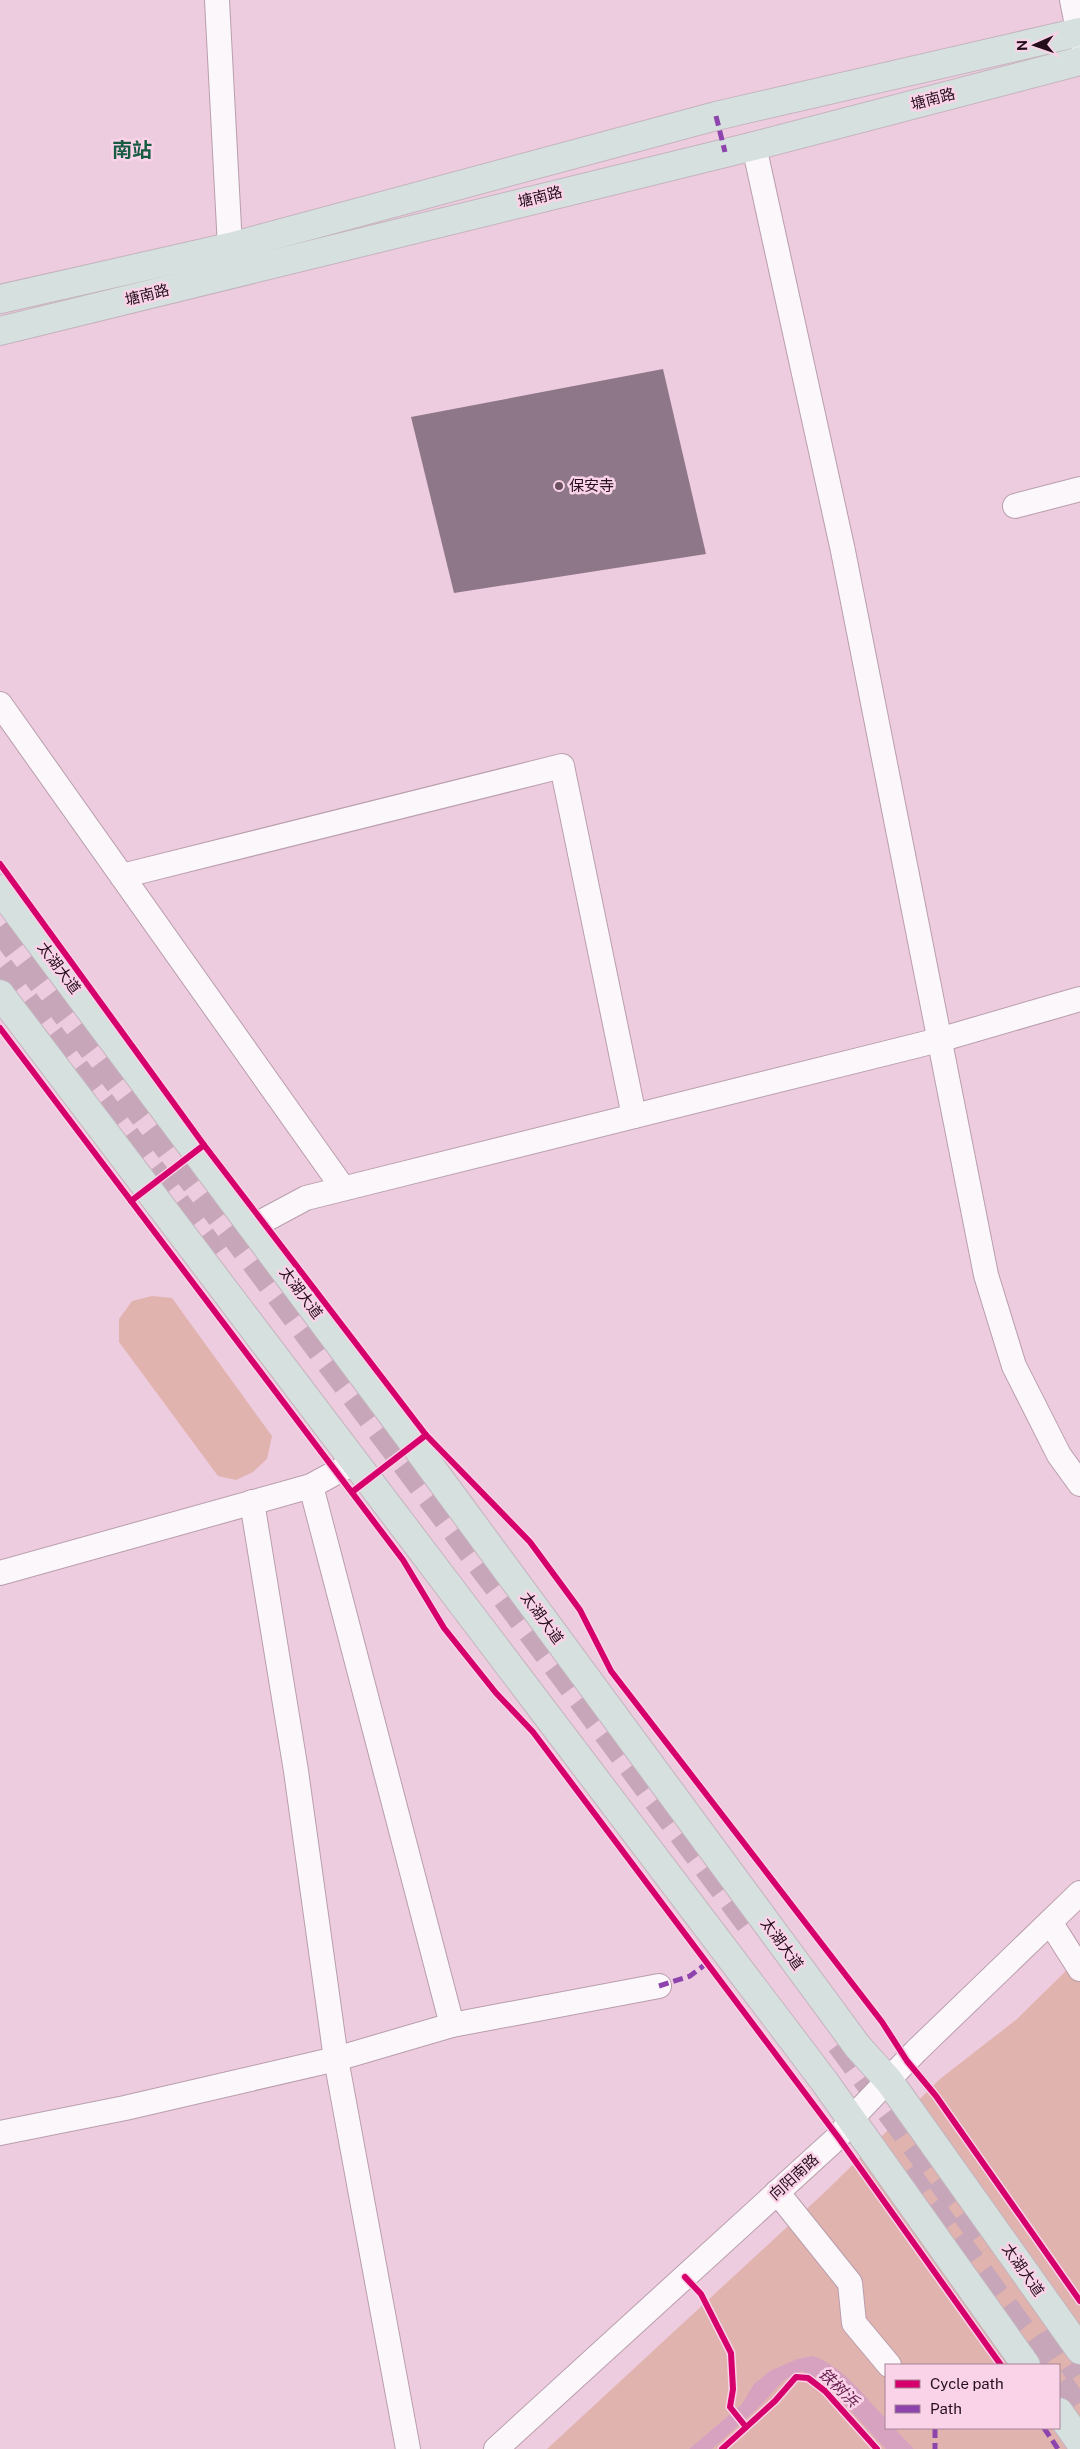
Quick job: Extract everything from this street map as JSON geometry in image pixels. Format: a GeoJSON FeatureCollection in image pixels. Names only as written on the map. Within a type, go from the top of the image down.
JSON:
{"type":"FeatureCollection","features":[{"type":"Feature","properties":{"kind":"main road","name":"塘南路"},"geometry":{"type":"LineString","coordinates":[[0,299],[230,247],[716,116],[1079,35]]}},
{"type":"Feature","properties":{"kind":"main road","name":"塘南路"},"geometry":{"type":"LineString","coordinates":[[0,331],[754,146],[1080,61]]}},
{"type":"Feature","properties":{"kind":"main road","name":"太湖大道"},"geometry":{"type":"LineString","coordinates":[[0,889],[852,2039],[889,2081],[1080,2350]]}},
{"type":"Feature","properties":{"kind":"main road"},"geometry":{"type":"LineString","coordinates":[[0,994],[852,2118],[1025,2364]]}},
{"type":"Feature","properties":{"kind":"main road"},"geometry":{"type":"LineString","coordinates":[[1060,2413],[1080,2442]]}},
{"type":"Feature","properties":{"kind":"street"},"geometry":{"type":"LineString","coordinates":[[217,0],[230,247],[235,273]]}},
{"type":"Feature","properties":{"kind":"street"},"geometry":{"type":"LineString","coordinates":[[1072,0],[1079,35]]}},
{"type":"Feature","properties":{"kind":"street"},"geometry":{"type":"LineString","coordinates":[[754,146],[843,551],[986,1275],[1011,1356],[1059,1455],[1080,1484]]}},
{"type":"Feature","properties":{"kind":"street"},"geometry":{"type":"LineString","coordinates":[[1016,506],[1080,489]]}},
{"type":"Feature","properties":{"kind":"street"},"geometry":{"type":"LineString","coordinates":[[0,704],[343,1188]]}},
{"type":"Feature","properties":{"kind":"street"},"geometry":{"type":"LineString","coordinates":[[122,876],[562,766],[634,1116]]}},
{"type":"Feature","properties":{"kind":"street"},"geometry":{"type":"LineString","coordinates":[[254,1230],[263,1221],[306,1198],[940,1040],[1080,999]]}},
{"type":"Feature","properties":{"kind":"street"},"geometry":{"type":"LineString","coordinates":[[0,1573],[311,1486],[354,1462]]}},
{"type":"Feature","properties":{"kind":"street"},"geometry":{"type":"LineString","coordinates":[[311,1486],[452,2026]]}},
{"type":"Feature","properties":{"kind":"street"},"geometry":{"type":"LineString","coordinates":[[252,1502],[296,1771],[336,2059],[408,2449]]}},
{"type":"Feature","properties":{"kind":"street","name":"向阳南路"},"geometry":{"type":"LineString","coordinates":[[496,2449],[838,2137],[852,2118],[916,2051],[1080,1893]]}},
{"type":"Feature","properties":{"kind":"street"},"geometry":{"type":"LineString","coordinates":[[1056,1916],[1080,1968]]}},
{"type":"Feature","properties":{"kind":"street"},"geometry":{"type":"LineString","coordinates":[[0,2133],[125,2108],[336,2059],[452,2026],[659,1986]]}},
{"type":"Feature","properties":{"kind":"street"},"geometry":{"type":"LineString","coordinates":[[777,2192],[850,2283],[854,2323],[888,2364]]}},
{"type":"Feature","properties":{"kind":"shaded area"},"geometry":{"type":"Polygon","coordinates":[[[152,1296],[172,1298],[272,1436],[267,1459],[253,1472],[236,1480],[218,1476],[119,1342],[119,1319],[132,1301],[152,1296]]]}},
{"type":"Feature","properties":{"kind":"shaded area"},"geometry":{"type":"Polygon","coordinates":[[[1080,1957],[1080,2449],[547,2449],[827,2190],[940,2079],[1017,2019],[1080,1957]]]}},
{"type":"Feature","properties":{"kind":"water","name":"铁树浜"},"geometry":{"type":"Polygon","coordinates":[[[813,2356],[835,2367],[862,2392],[885,2418],[885,2429],[895,2429],[914,2449],[886,2449],[822,2380],[802,2371],[784,2380],[760,2406],[712,2449],[689,2449],[742,2404],[754,2384],[770,2371],[797,2359],[813,2356]]]}},
{"type":"Feature","properties":{"kind":"building","name":"保安寺"},"geometry":{"type":"Polygon","coordinates":[[[663,369],[706,554],[454,593],[411,417],[663,369]]]}},
{"type":"Feature","properties":{"kind":"tunnel"},"geometry":{"type":"LineString","coordinates":[[0,927],[238,1239],[757,1933]]}},
{"type":"Feature","properties":{"kind":"tunnel"},"geometry":{"type":"LineString","coordinates":[[0,968],[215,1255]]}},
{"type":"Feature","properties":{"kind":"tunnel"},"geometry":{"type":"LineString","coordinates":[[840,2043],[990,2246]]}},
{"type":"Feature","properties":{"kind":"tunnel"},"geometry":{"type":"LineString","coordinates":[[905,2172],[1046,2364]]}},
{"type":"Feature","properties":{"kind":"tunnel"},"geometry":{"type":"LineString","coordinates":[[1049,2328],[1080,2374]]}},
{"type":"Feature","properties":{"kind":"tunnel"},"geometry":{"type":"LineString","coordinates":[[1060,2384],[1080,2414]]}},
{"type":"Feature","properties":{"kind":"marked path"},"geometry":{"type":"LineString","coordinates":[[716,116],[725,152]]}},
{"type":"Feature","properties":{"kind":"marked path"},"geometry":{"type":"LineString","coordinates":[[659,1986],[690,1976],[707,1963]]}},
{"type":"Feature","properties":{"kind":"marked path"},"geometry":{"type":"LineString","coordinates":[[935,2429],[935,2449]]}},
{"type":"Feature","properties":{"kind":"marked path"},"geometry":{"type":"LineString","coordinates":[[1045,2429],[1058,2449]]}},
{"type":"Feature","properties":{"kind":"cycle path"},"geometry":{"type":"LineString","coordinates":[[0,864],[204,1145],[426,1435],[530,1542],[580,1610],[611,1671],[882,2022],[907,2061],[936,2096],[1080,2301]]}},
{"type":"Feature","properties":{"kind":"cycle path"},"geometry":{"type":"LineString","coordinates":[[0,1028],[403,1560],[444,1628],[496,1693],[533,1732],[838,2137],[1000,2364]]}},
{"type":"Feature","properties":{"kind":"cycle path"},"geometry":{"type":"LineString","coordinates":[[131,1201],[204,1145]]}},
{"type":"Feature","properties":{"kind":"cycle path"},"geometry":{"type":"LineString","coordinates":[[352,1492],[426,1435]]}},
{"type":"Feature","properties":{"kind":"cycle path"},"geometry":{"type":"LineString","coordinates":[[685,2277],[701,2294],[731,2353],[733,2389],[730,2407],[746,2427]]}},
{"type":"Feature","properties":{"kind":"cycle path"},"geometry":{"type":"LineString","coordinates":[[722,2449],[775,2401],[796,2377],[808,2378],[825,2391],[877,2449]]}},
{"type":"Feature","properties":{"kind":"place","name":"保安寺"},"geometry":{"type":"Point","coordinates":[559,486]}},
{"type":"Feature","properties":{"kind":"district","name":"南站"},"geometry":{"type":"Point","coordinates":[132,150]}}]}
